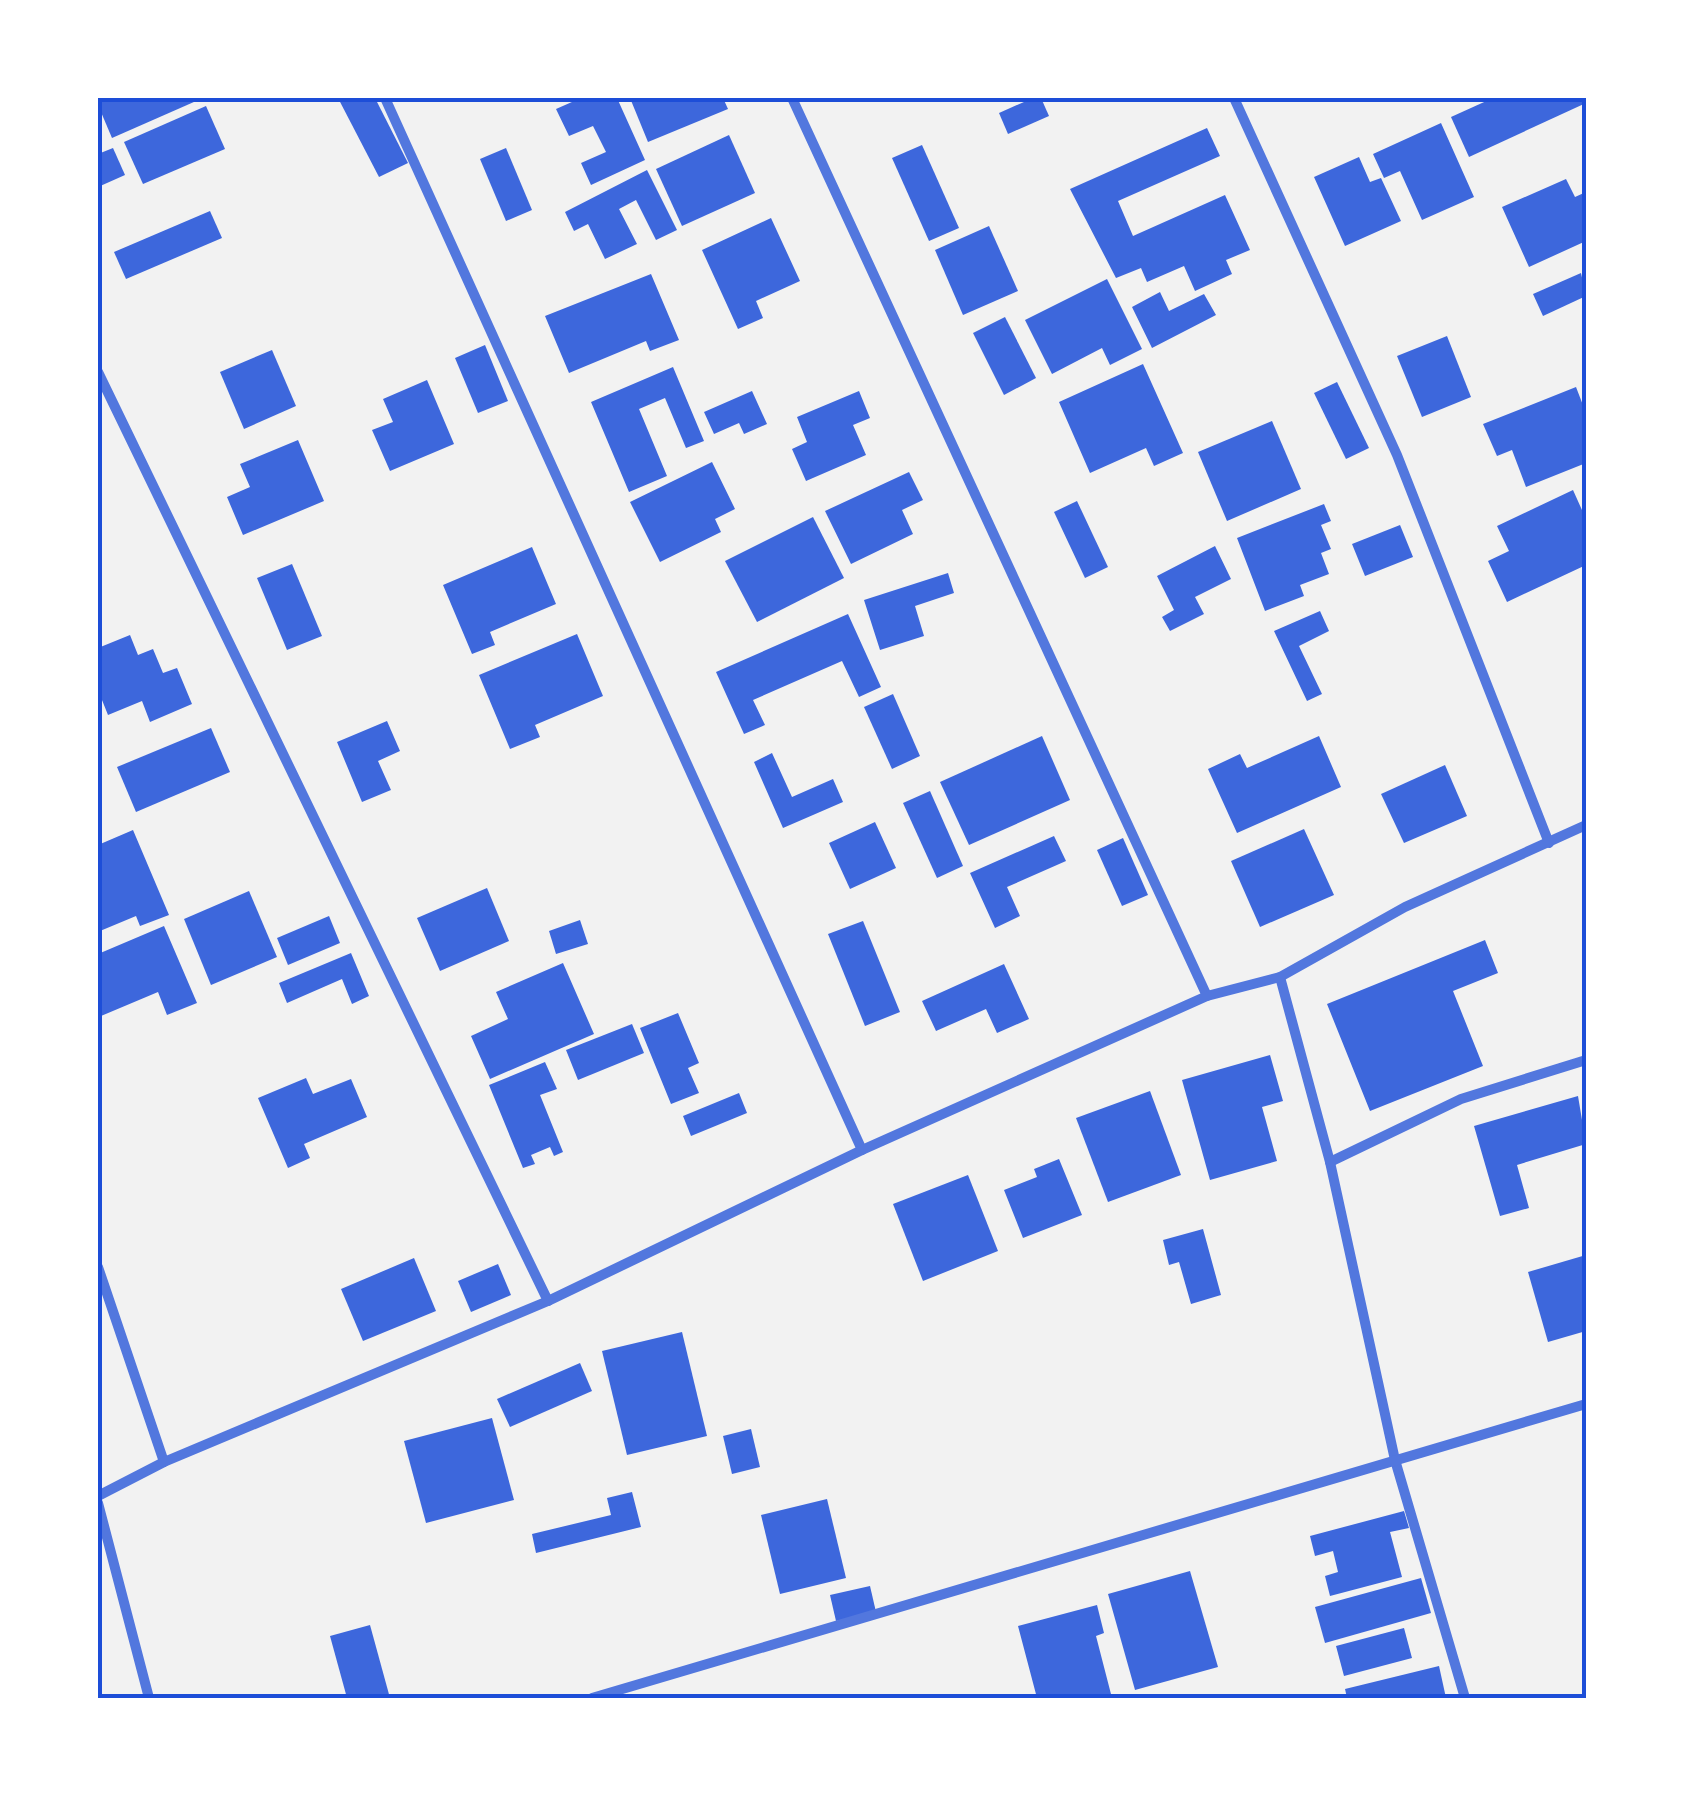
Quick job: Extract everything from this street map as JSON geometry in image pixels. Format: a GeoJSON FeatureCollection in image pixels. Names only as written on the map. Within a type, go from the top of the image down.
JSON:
{"type":"FeatureCollection","features":[{"type":"Feature","properties":{"kind":"street"},"geometry":{"type":"LineString","coordinates":[[385,98],[862,1150]]}},
{"type":"Feature","properties":{"kind":"street"},"geometry":{"type":"LineString","coordinates":[[792,98],[1207,996]]}},
{"type":"Feature","properties":{"kind":"street"},"geometry":{"type":"LineString","coordinates":[[1234,98],[1396,455],[1549,843]]}},
{"type":"Feature","properties":{"kind":"street"},"geometry":{"type":"LineString","coordinates":[[98,372],[548,1302]]}},
{"type":"Feature","properties":{"kind":"street"},"geometry":{"type":"LineString","coordinates":[[149,1698],[98,1500],[164,1462],[548,1302],[862,1150],[1207,996],[1280,977],[1405,907],[1586,826]]}},
{"type":"Feature","properties":{"kind":"street"},"geometry":{"type":"LineString","coordinates":[[1280,977],[1330,1162],[1395,1460],[1465,1698]]}},
{"type":"Feature","properties":{"kind":"street"},"geometry":{"type":"LineString","coordinates":[[1330,1162],[1461,1099],[1586,1060]]}},
{"type":"Feature","properties":{"kind":"street"},"geometry":{"type":"LineString","coordinates":[[98,1267],[164,1462]]}},
{"type":"Feature","properties":{"kind":"street"},"geometry":{"type":"LineString","coordinates":[[592,1698],[1586,1404]]}},
{"type":"Feature","properties":{"kind":"building"},"geometry":{"type":"Polygon","coordinates":[[[103,98],[203,98],[112,138],[98,105],[103,98]]]}},
{"type":"Feature","properties":{"kind":"building"},"geometry":{"type":"Polygon","coordinates":[[[338,98],[375,98],[408,163],[379,177],[338,98]]]}},
{"type":"Feature","properties":{"kind":"building"},"geometry":{"type":"Polygon","coordinates":[[[581,98],[617,98],[645,160],[591,185],[581,163],[606,152],[593,126],[569,136],[556,109],[581,98]]]}},
{"type":"Feature","properties":{"kind":"building"},"geometry":{"type":"Polygon","coordinates":[[[630,98],[723,98],[728,109],[648,142],[630,98]]]}},
{"type":"Feature","properties":{"kind":"building"},"geometry":{"type":"Polygon","coordinates":[[[1041,98],[1049,116],[1008,134],[999,113],[1041,98]]]}},
{"type":"Feature","properties":{"kind":"building"},"geometry":{"type":"Polygon","coordinates":[[[1493,98],[1586,98],[1586,103],[1469,157],[1451,117],[1493,98]]]}},
{"type":"Feature","properties":{"kind":"building"},"geometry":{"type":"Polygon","coordinates":[[[206,106],[225,149],[143,184],[124,142],[206,106]]]}},
{"type":"Feature","properties":{"kind":"building"},"geometry":{"type":"Polygon","coordinates":[[[1441,123],[1474,197],[1422,220],[1400,171],[1384,178],[1373,154],[1441,123]]]}},
{"type":"Feature","properties":{"kind":"building"},"geometry":{"type":"Polygon","coordinates":[[[1207,128],[1220,156],[1118,201],[1133,236],[1225,195],[1250,250],[1226,260],[1232,274],[1195,291],[1184,266],[1147,282],[1141,268],[1116,278],[1070,189],[1207,128]]]}},
{"type":"Feature","properties":{"kind":"building"},"geometry":{"type":"Polygon","coordinates":[[[729,135],[755,193],[682,226],[656,169],[729,135]]]}},
{"type":"Feature","properties":{"kind":"building"},"geometry":{"type":"Polygon","coordinates":[[[922,145],[959,228],[929,241],[892,158],[922,145]]]}},
{"type":"Feature","properties":{"kind":"building"},"geometry":{"type":"Polygon","coordinates":[[[113,148],[125,175],[98,187],[98,154],[113,148]]]}},
{"type":"Feature","properties":{"kind":"building"},"geometry":{"type":"Polygon","coordinates":[[[506,148],[532,210],[506,221],[480,159],[506,148]]]}},
{"type":"Feature","properties":{"kind":"building"},"geometry":{"type":"Polygon","coordinates":[[[1359,157],[1370,182],[1381,178],[1401,221],[1345,246],[1314,177],[1359,157]]]}},
{"type":"Feature","properties":{"kind":"building"},"geometry":{"type":"Polygon","coordinates":[[[647,170],[677,230],[656,240],[636,200],[619,209],[637,244],[605,259],[588,224],[574,231],[565,212],[647,170]]]}},
{"type":"Feature","properties":{"kind":"building"},"geometry":{"type":"Polygon","coordinates":[[[1566,179],[1575,197],[1586,192],[1586,241],[1529,267],[1502,207],[1566,179]]]}},
{"type":"Feature","properties":{"kind":"building"},"geometry":{"type":"Polygon","coordinates":[[[210,211],[222,238],[126,279],[114,252],[210,211]]]}},
{"type":"Feature","properties":{"kind":"building"},"geometry":{"type":"Polygon","coordinates":[[[771,218],[800,281],[756,301],[763,318],[738,329],[702,250],[771,218]]]}},
{"type":"Feature","properties":{"kind":"building"},"geometry":{"type":"Polygon","coordinates":[[[989,226],[1018,291],[963,315],[935,250],[989,226]]]}},
{"type":"Feature","properties":{"kind":"building"},"geometry":{"type":"Polygon","coordinates":[[[1581,273],[1586,296],[1543,316],[1533,294],[1581,273]]]}},
{"type":"Feature","properties":{"kind":"building"},"geometry":{"type":"Polygon","coordinates":[[[651,274],[679,340],[650,351],[646,341],[569,373],[545,316],[651,274]]]}},
{"type":"Feature","properties":{"kind":"building"},"geometry":{"type":"Polygon","coordinates":[[[1107,279],[1142,349],[1110,365],[1102,348],[1052,374],[1025,320],[1107,279]]]}},
{"type":"Feature","properties":{"kind":"building"},"geometry":{"type":"Polygon","coordinates":[[[1160,292],[1169,311],[1204,294],[1216,315],[1152,348],[1132,307],[1160,292]]]}},
{"type":"Feature","properties":{"kind":"building"},"geometry":{"type":"Polygon","coordinates":[[[1005,317],[1036,378],[1004,395],[973,333],[1005,317]]]}},
{"type":"Feature","properties":{"kind":"building"},"geometry":{"type":"Polygon","coordinates":[[[1447,336],[1471,397],[1422,417],[1397,356],[1447,336]]]}},
{"type":"Feature","properties":{"kind":"building"},"geometry":{"type":"Polygon","coordinates":[[[485,345],[508,401],[478,413],[455,358],[485,345]]]}},
{"type":"Feature","properties":{"kind":"building"},"geometry":{"type":"Polygon","coordinates":[[[272,350],[296,406],[244,429],[220,372],[272,350]]]}},
{"type":"Feature","properties":{"kind":"building"},"geometry":{"type":"Polygon","coordinates":[[[1143,364],[1183,453],[1154,466],[1146,448],[1090,473],[1059,402],[1143,364]]]}},
{"type":"Feature","properties":{"kind":"building"},"geometry":{"type":"Polygon","coordinates":[[[673,367],[704,441],[686,448],[665,398],[639,409],[667,476],[629,492],[591,402],[673,367]]]}},
{"type":"Feature","properties":{"kind":"building"},"geometry":{"type":"Polygon","coordinates":[[[427,380],[454,444],[390,471],[372,430],[393,422],[383,399],[427,380]]]}},
{"type":"Feature","properties":{"kind":"building"},"geometry":{"type":"Polygon","coordinates":[[[1337,382],[1369,448],[1346,459],[1314,393],[1337,382]]]}},
{"type":"Feature","properties":{"kind":"building"},"geometry":{"type":"Polygon","coordinates":[[[1576,387],[1586,413],[1586,463],[1526,487],[1512,450],[1497,456],[1483,424],[1576,387]]]}},
{"type":"Feature","properties":{"kind":"building"},"geometry":{"type":"Polygon","coordinates":[[[752,391],[767,424],[744,434],[739,423],[714,434],[704,412],[752,391]]]}},
{"type":"Feature","properties":{"kind":"building"},"geometry":{"type":"Polygon","coordinates":[[[859,391],[870,418],[853,425],[866,455],[806,481],[792,449],[807,442],[797,417],[859,391]]]}},
{"type":"Feature","properties":{"kind":"building"},"geometry":{"type":"Polygon","coordinates":[[[1272,421],[1301,489],[1227,521],[1198,452],[1272,421]]]}},
{"type":"Feature","properties":{"kind":"building"},"geometry":{"type":"Polygon","coordinates":[[[298,440],[324,501],[243,535],[227,497],[250,487],[240,464],[298,440]]]}},
{"type":"Feature","properties":{"kind":"building"},"geometry":{"type":"Polygon","coordinates":[[[712,462],[735,509],[715,519],[721,532],[660,562],[630,502],[712,462]]]}},
{"type":"Feature","properties":{"kind":"building"},"geometry":{"type":"Polygon","coordinates":[[[909,472],[923,500],[902,510],[913,534],[851,564],[825,511],[909,472]]]}},
{"type":"Feature","properties":{"kind":"building"},"geometry":{"type":"Polygon","coordinates":[[[1573,490],[1586,519],[1586,565],[1507,602],[1488,561],[1509,551],[1497,526],[1573,490]]]}},
{"type":"Feature","properties":{"kind":"building"},"geometry":{"type":"Polygon","coordinates":[[[1077,501],[1108,567],[1085,578],[1054,512],[1077,501]]]}},
{"type":"Feature","properties":{"kind":"building"},"geometry":{"type":"Polygon","coordinates":[[[1324,504],[1331,521],[1321,525],[1331,549],[1321,553],[1329,574],[1300,585],[1304,596],[1265,611],[1237,538],[1324,504]]]}},
{"type":"Feature","properties":{"kind":"building"},"geometry":{"type":"Polygon","coordinates":[[[813,517],[844,578],[757,622],[725,561],[813,517]]]}},
{"type":"Feature","properties":{"kind":"building"},"geometry":{"type":"Polygon","coordinates":[[[1400,525],[1413,557],[1365,576],[1352,544],[1400,525]]]}},
{"type":"Feature","properties":{"kind":"building"},"geometry":{"type":"Polygon","coordinates":[[[1215,546],[1231,579],[1195,597],[1204,614],[1170,631],[1162,617],[1174,610],[1157,576],[1215,546]]]}},
{"type":"Feature","properties":{"kind":"building"},"geometry":{"type":"Polygon","coordinates":[[[532,547],[556,604],[490,632],[495,645],[472,654],[443,585],[532,547]]]}},
{"type":"Feature","properties":{"kind":"building"},"geometry":{"type":"Polygon","coordinates":[[[292,564],[322,636],[287,650],[257,578],[292,564]]]}},
{"type":"Feature","properties":{"kind":"building"},"geometry":{"type":"Polygon","coordinates":[[[948,573],[954,593],[915,606],[924,636],[880,650],[864,600],[948,573]]]}},
{"type":"Feature","properties":{"kind":"building"},"geometry":{"type":"Polygon","coordinates":[[[1320,611],[1329,631],[1299,646],[1322,694],[1307,701],[1274,631],[1320,611]]]}},
{"type":"Feature","properties":{"kind":"building"},"geometry":{"type":"Polygon","coordinates":[[[848,614],[881,687],[859,697],[842,661],[753,700],[765,725],[744,734],[716,672],[848,614]]]}},
{"type":"Feature","properties":{"kind":"building"},"geometry":{"type":"Polygon","coordinates":[[[577,634],[603,696],[535,725],[540,737],[510,749],[479,675],[577,634]]]}},
{"type":"Feature","properties":{"kind":"building"},"geometry":{"type":"Polygon","coordinates":[[[130,635],[138,655],[153,649],[163,673],[177,668],[192,704],[150,722],[142,701],[108,715],[98,690],[98,648],[130,635]]]}},
{"type":"Feature","properties":{"kind":"building"},"geometry":{"type":"Polygon","coordinates":[[[893,694],[920,756],[892,769],[864,707],[893,694]]]}},
{"type":"Feature","properties":{"kind":"building"},"geometry":{"type":"Polygon","coordinates":[[[387,721],[400,751],[378,761],[391,790],[362,802],[337,742],[387,721]]]}},
{"type":"Feature","properties":{"kind":"building"},"geometry":{"type":"Polygon","coordinates":[[[211,728],[230,772],[136,812],[117,767],[211,728]]]}},
{"type":"Feature","properties":{"kind":"building"},"geometry":{"type":"Polygon","coordinates":[[[1042,736],[1070,800],[969,845],[940,782],[1042,736]]]}},
{"type":"Feature","properties":{"kind":"building"},"geometry":{"type":"Polygon","coordinates":[[[1319,736],[1341,787],[1237,833],[1208,769],[1240,754],[1247,768],[1319,736]]]}},
{"type":"Feature","properties":{"kind":"building"},"geometry":{"type":"Polygon","coordinates":[[[772,753],[792,797],[833,779],[843,802],[783,828],[754,762],[772,753]]]}},
{"type":"Feature","properties":{"kind":"building"},"geometry":{"type":"Polygon","coordinates":[[[1445,765],[1467,816],[1404,843],[1381,794],[1445,765]]]}},
{"type":"Feature","properties":{"kind":"building"},"geometry":{"type":"Polygon","coordinates":[[[930,791],[963,866],[937,878],[903,803],[930,791]]]}},
{"type":"Feature","properties":{"kind":"building"},"geometry":{"type":"Polygon","coordinates":[[[875,822],[896,868],[850,889],[829,843],[875,822]]]}},
{"type":"Feature","properties":{"kind":"building"},"geometry":{"type":"Polygon","coordinates":[[[1304,829],[1334,895],[1260,927],[1231,861],[1304,829]]]}},
{"type":"Feature","properties":{"kind":"building"},"geometry":{"type":"Polygon","coordinates":[[[133,830],[169,915],[140,926],[136,916],[100,931],[98,845],[133,830]]]}},
{"type":"Feature","properties":{"kind":"building"},"geometry":{"type":"Polygon","coordinates":[[[1054,836],[1066,861],[1007,887],[1020,916],[995,928],[970,873],[1054,836]]]}},
{"type":"Feature","properties":{"kind":"building"},"geometry":{"type":"Polygon","coordinates":[[[1123,838],[1148,895],[1122,906],[1097,850],[1123,838]]]}},
{"type":"Feature","properties":{"kind":"building"},"geometry":{"type":"Polygon","coordinates":[[[487,888],[509,941],[440,971],[417,918],[487,888]]]}},
{"type":"Feature","properties":{"kind":"building"},"geometry":{"type":"Polygon","coordinates":[[[249,891],[277,957],[211,985],[184,919],[249,891]]]}},
{"type":"Feature","properties":{"kind":"building"},"geometry":{"type":"Polygon","coordinates":[[[329,916],[340,943],[288,965],[277,938],[329,916]]]}},
{"type":"Feature","properties":{"kind":"building"},"geometry":{"type":"Polygon","coordinates":[[[580,920],[588,944],[556,954],[549,931],[580,920]]]}},
{"type":"Feature","properties":{"kind":"building"},"geometry":{"type":"Polygon","coordinates":[[[863,921],[900,1012],[865,1026],[828,934],[863,921]]]}},
{"type":"Feature","properties":{"kind":"building"},"geometry":{"type":"Polygon","coordinates":[[[164,926],[197,1003],[167,1015],[158,992],[101,1016],[98,954],[164,926]]]}},
{"type":"Feature","properties":{"kind":"building"},"geometry":{"type":"Polygon","coordinates":[[[1485,940],[1498,973],[1453,991],[1483,1066],[1370,1111],[1327,1004],[1485,940]]]}},
{"type":"Feature","properties":{"kind":"building"},"geometry":{"type":"Polygon","coordinates":[[[351,953],[369,996],[352,1004],[342,979],[287,1003],[279,983],[351,953]]]}},
{"type":"Feature","properties":{"kind":"building"},"geometry":{"type":"Polygon","coordinates":[[[563,963],[594,1034],[490,1079],[471,1036],[508,1019],[496,992],[563,963]]]}},
{"type":"Feature","properties":{"kind":"building"},"geometry":{"type":"Polygon","coordinates":[[[1004,964],[1029,1019],[997,1033],[986,1009],[936,1031],[922,1001],[1004,964]]]}},
{"type":"Feature","properties":{"kind":"building"},"geometry":{"type":"Polygon","coordinates":[[[678,1013],[699,1063],[688,1068],[699,1093],[671,1104],[640,1028],[678,1013]]]}},
{"type":"Feature","properties":{"kind":"building"},"geometry":{"type":"Polygon","coordinates":[[[632,1024],[644,1053],[578,1080],[566,1050],[632,1024]]]}},
{"type":"Feature","properties":{"kind":"building"},"geometry":{"type":"Polygon","coordinates":[[[1270,1055],[1283,1101],[1262,1107],[1277,1161],[1210,1180],[1182,1080],[1270,1055]]]}},
{"type":"Feature","properties":{"kind":"building"},"geometry":{"type":"Polygon","coordinates":[[[545,1062],[557,1089],[540,1095],[563,1152],[554,1156],[550,1147],[531,1155],[535,1164],[523,1168],[489,1085],[545,1062]]]}},
{"type":"Feature","properties":{"kind":"building"},"geometry":{"type":"Polygon","coordinates":[[[306,1078],[313,1094],[351,1079],[367,1117],[304,1144],[310,1158],[288,1168],[258,1098],[306,1078]]]}},
{"type":"Feature","properties":{"kind":"building"},"geometry":{"type":"Polygon","coordinates":[[[1150,1091],[1181,1175],[1108,1202],[1076,1118],[1150,1091]]]}},
{"type":"Feature","properties":{"kind":"building"},"geometry":{"type":"Polygon","coordinates":[[[739,1093],[747,1113],[691,1136],[683,1116],[739,1093]]]}},
{"type":"Feature","properties":{"kind":"building"},"geometry":{"type":"Polygon","coordinates":[[[1578,1096],[1586,1144],[1517,1165],[1529,1208],[1500,1216],[1474,1126],[1578,1096]]]}},
{"type":"Feature","properties":{"kind":"building"},"geometry":{"type":"Polygon","coordinates":[[[1059,1159],[1082,1215],[1023,1238],[1004,1190],[1037,1177],[1034,1169],[1059,1159]]]}},
{"type":"Feature","properties":{"kind":"building"},"geometry":{"type":"Polygon","coordinates":[[[968,1175],[998,1251],[923,1281],[893,1204],[968,1175]]]}},
{"type":"Feature","properties":{"kind":"building"},"geometry":{"type":"Polygon","coordinates":[[[1203,1229],[1221,1295],[1191,1304],[1179,1262],[1169,1265],[1163,1240],[1203,1229]]]}},
{"type":"Feature","properties":{"kind":"building"},"geometry":{"type":"Polygon","coordinates":[[[1586,1255],[1586,1331],[1548,1342],[1528,1272],[1586,1255]]]}},
{"type":"Feature","properties":{"kind":"building"},"geometry":{"type":"Polygon","coordinates":[[[414,1258],[436,1311],[363,1341],[341,1289],[414,1258]]]}},
{"type":"Feature","properties":{"kind":"building"},"geometry":{"type":"Polygon","coordinates":[[[498,1264],[511,1295],[471,1312],[458,1281],[498,1264]]]}},
{"type":"Feature","properties":{"kind":"building"},"geometry":{"type":"Polygon","coordinates":[[[682,1332],[707,1436],[627,1455],[602,1351],[682,1332]]]}},
{"type":"Feature","properties":{"kind":"building"},"geometry":{"type":"Polygon","coordinates":[[[580,1363],[592,1391],[510,1427],[497,1399],[580,1363]]]}},
{"type":"Feature","properties":{"kind":"building"},"geometry":{"type":"Polygon","coordinates":[[[492,1418],[514,1500],[426,1523],[404,1441],[492,1418]]]}},
{"type":"Feature","properties":{"kind":"building"},"geometry":{"type":"Polygon","coordinates":[[[751,1429],[760,1467],[732,1474],[723,1436],[751,1429]]]}},
{"type":"Feature","properties":{"kind":"building"},"geometry":{"type":"Polygon","coordinates":[[[632,1492],[641,1527],[536,1553],[532,1534],[611,1515],[607,1498],[632,1492]]]}},
{"type":"Feature","properties":{"kind":"building"},"geometry":{"type":"Polygon","coordinates":[[[827,1499],[846,1578],[780,1594],[761,1515],[827,1499]]]}},
{"type":"Feature","properties":{"kind":"building"},"geometry":{"type":"Polygon","coordinates":[[[1404,1511],[1409,1528],[1390,1532],[1402,1577],[1330,1596],[1325,1576],[1338,1572],[1333,1551],[1315,1556],[1310,1536],[1404,1511]]]}},
{"type":"Feature","properties":{"kind":"building"},"geometry":{"type":"Polygon","coordinates":[[[1190,1571],[1218,1667],[1135,1690],[1108,1594],[1190,1571]]]}},
{"type":"Feature","properties":{"kind":"building"},"geometry":{"type":"Polygon","coordinates":[[[1421,1578],[1431,1613],[1325,1643],[1315,1607],[1421,1578]]]}},
{"type":"Feature","properties":{"kind":"building"},"geometry":{"type":"Polygon","coordinates":[[[870,1586],[876,1612],[836,1621],[830,1595],[870,1586]]]}},
{"type":"Feature","properties":{"kind":"building"},"geometry":{"type":"Polygon","coordinates":[[[1097,1605],[1104,1633],[1096,1636],[1112,1698],[1037,1698],[1018,1626],[1097,1605]]]}},
{"type":"Feature","properties":{"kind":"building"},"geometry":{"type":"Polygon","coordinates":[[[370,1625],[390,1698],[347,1698],[330,1636],[370,1625]]]}},
{"type":"Feature","properties":{"kind":"building"},"geometry":{"type":"Polygon","coordinates":[[[1404,1628],[1412,1658],[1344,1676],[1336,1646],[1404,1628]]]}},
{"type":"Feature","properties":{"kind":"building"},"geometry":{"type":"Polygon","coordinates":[[[1439,1666],[1446,1698],[1347,1698],[1345,1689],[1439,1666]]]}}]}
